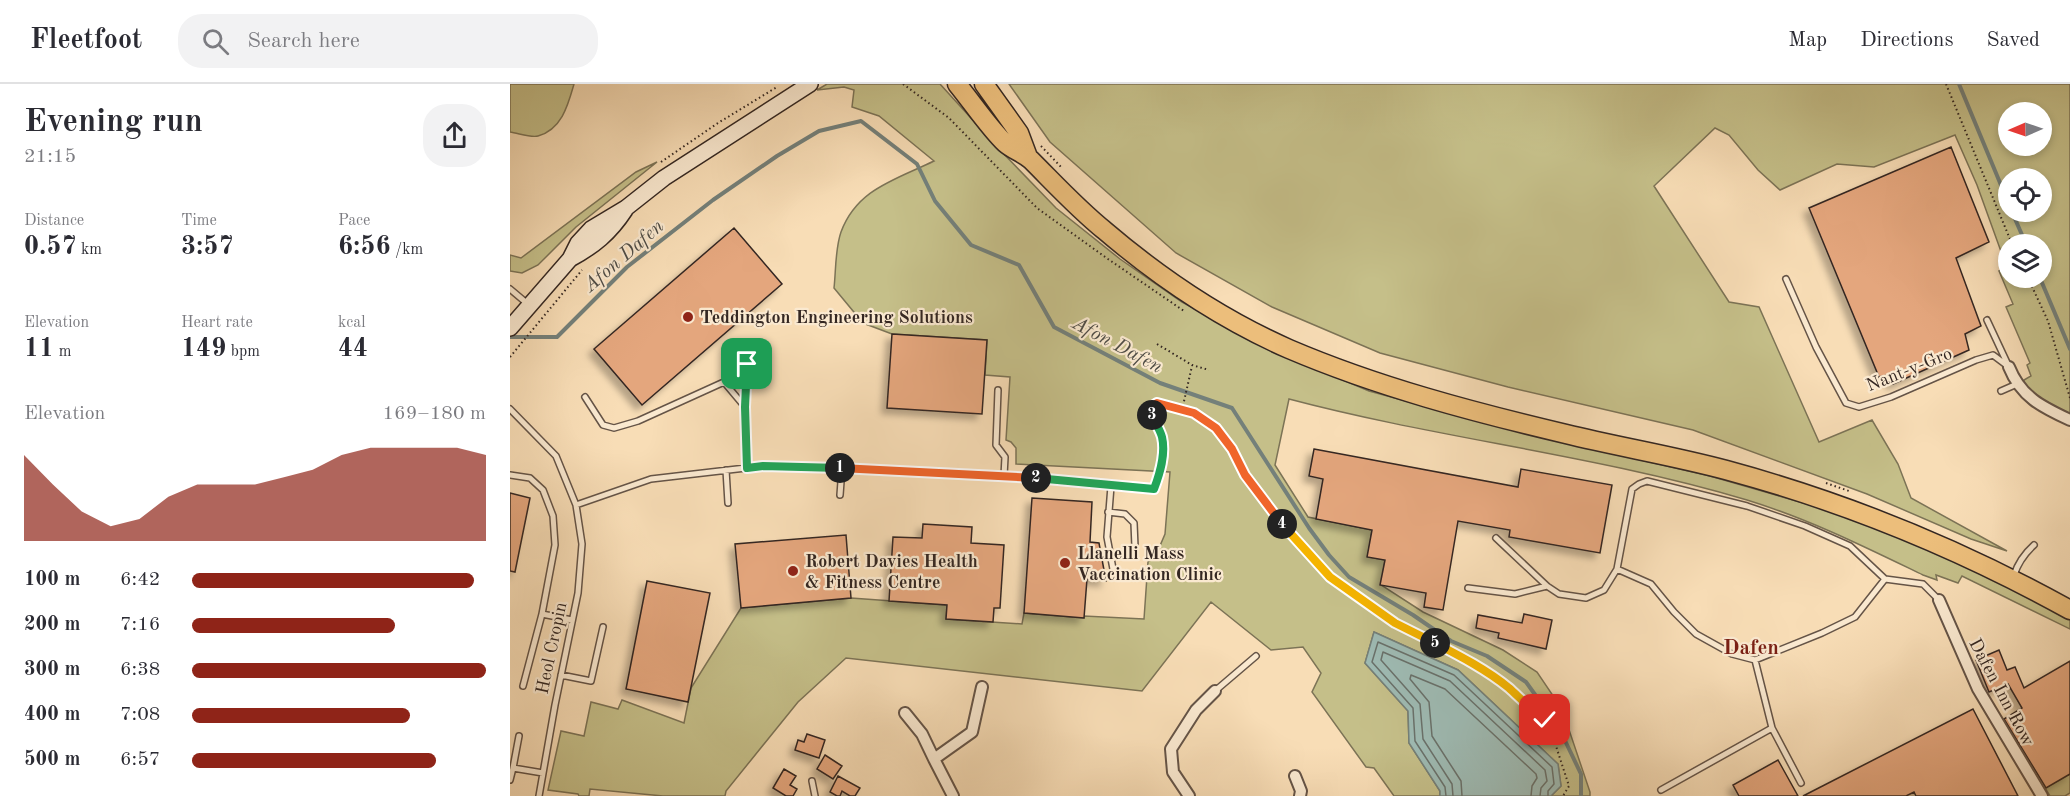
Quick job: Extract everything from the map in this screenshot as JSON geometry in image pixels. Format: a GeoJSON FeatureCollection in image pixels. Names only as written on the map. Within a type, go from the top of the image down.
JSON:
{"type":"FeatureCollection","features":[{"type":"Feature","properties":{"kind":"highway"},"geometry":{"type":"LineString","coordinates":[[957,84],[1005,143],[1034,151]]}},
{"type":"Feature","properties":{"kind":"highway"},"geometry":{"type":"LineString","coordinates":[[984,84],[1070,199],[1126,248],[1224,315],[1289,349],[1337,368],[1431,399],[1567,435],[1725,470],[1876,517],[1942,545],[2070,610]]}},
{"type":"Feature","properties":{"kind":"main road"},"geometry":{"type":"LineString","coordinates":[[510,327],[570,259],[578,243],[591,229],[626,208],[664,178],[810,84]]}},
{"type":"Feature","properties":{"kind":"street"},"geometry":{"type":"LineString","coordinates":[[2009,367],[2017,384],[2028,396],[2044,408],[2070,420]]}},
{"type":"Feature","properties":{"kind":"street","name":"Dafen Inn Row"},"geometry":{"type":"LineString","coordinates":[[1939,600],[1978,690],[2042,796]]}},
{"type":"Feature","properties":{"kind":"street"},"geometry":{"type":"LineString","coordinates":[[934,759],[972,732],[982,687]]}},
{"type":"Feature","properties":{"kind":"street"},"geometry":{"type":"LineString","coordinates":[[1189,796],[1173,772],[1171,749],[1196,710],[1215,691]]}},
{"type":"Feature","properties":{"kind":"street"},"geometry":{"type":"LineString","coordinates":[[905,713],[922,734],[953,796]]}},
{"type":"Feature","properties":{"kind":"street"},"geometry":{"type":"LineString","coordinates":[[1295,776],[1301,791],[1300,796]]}},
{"type":"Feature","properties":{"kind":"lane","name":"Nant-y-Gro"},"geometry":{"type":"LineString","coordinates":[[1786,279],[1816,348],[1846,403],[1859,407],[1891,397],[1976,360],[1993,355],[2009,367]]}},
{"type":"Feature","properties":{"kind":"lane"},"geometry":{"type":"LineString","coordinates":[[510,289],[529,305]]}},
{"type":"Feature","properties":{"kind":"lane"},"geometry":{"type":"LineString","coordinates":[[1987,320],[2009,367]]}},
{"type":"Feature","properties":{"kind":"lane"},"geometry":{"type":"LineString","coordinates":[[585,397],[603,425],[614,428],[638,421],[724,382],[747,364],[745,407],[747,468]]}},
{"type":"Feature","properties":{"kind":"lane"},"geometry":{"type":"LineString","coordinates":[[724,382],[745,407]]}},
{"type":"Feature","properties":{"kind":"lane"},"geometry":{"type":"LineString","coordinates":[[2001,391],[2017,384]]}},
{"type":"Feature","properties":{"kind":"lane"},"geometry":{"type":"LineString","coordinates":[[998,390],[996,445],[1005,457],[1004,476]]}},
{"type":"Feature","properties":{"kind":"lane","name":"Heol Cropin"},"geometry":{"type":"LineString","coordinates":[[511,412],[556,456],[576,505],[582,544],[578,593],[539,796]]}},
{"type":"Feature","properties":{"kind":"lane"},"geometry":{"type":"LineString","coordinates":[[576,505],[651,479],[763,466],[1004,476],[1154,489]]}},
{"type":"Feature","properties":{"kind":"lane"},"geometry":{"type":"LineString","coordinates":[[840,495],[842,468]]}},
{"type":"Feature","properties":{"kind":"lane"},"geometry":{"type":"LineString","coordinates":[[726,470],[728,503]]}},
{"type":"Feature","properties":{"kind":"lane"},"geometry":{"type":"LineString","coordinates":[[510,475],[530,478],[543,490],[553,516],[555,545],[542,614],[523,686]]}},
{"type":"Feature","properties":{"kind":"lane"},"geometry":{"type":"LineString","coordinates":[[1496,538],[1546,586],[1559,594],[1586,598],[1604,590],[1617,569],[1632,489],[1647,481],[1747,506],[1805,525],[1850,546],[1885,579],[1923,584],[1939,600]]}},
{"type":"Feature","properties":{"kind":"lane"},"geometry":{"type":"LineString","coordinates":[[1111,486],[1107,537],[1113,570]]}},
{"type":"Feature","properties":{"kind":"lane"},"geometry":{"type":"LineString","coordinates":[[1108,513],[1125,514],[1134,523],[1135,547]]}},
{"type":"Feature","properties":{"kind":"lane"},"geometry":{"type":"LineString","coordinates":[[2012,579],[2017,565],[2034,545]]}},
{"type":"Feature","properties":{"kind":"lane"},"geometry":{"type":"LineString","coordinates":[[1617,569],[1651,584],[1696,634],[1732,654],[1755,660],[1855,617],[1885,579]]}},
{"type":"Feature","properties":{"kind":"lane"},"geometry":{"type":"LineString","coordinates":[[1468,588],[1515,594],[1546,586]]}},
{"type":"Feature","properties":{"kind":"lane"},"geometry":{"type":"LineString","coordinates":[[542,614],[572,620]]}},
{"type":"Feature","properties":{"kind":"lane"},"geometry":{"type":"LineString","coordinates":[[561,675],[591,681],[603,627]]}},
{"type":"Feature","properties":{"kind":"lane"},"geometry":{"type":"LineString","coordinates":[[1215,691],[1256,656]]}},
{"type":"Feature","properties":{"kind":"lane"},"geometry":{"type":"LineString","coordinates":[[1755,660],[1772,728],[1801,783]]}},
{"type":"Feature","properties":{"kind":"lane"},"geometry":{"type":"LineString","coordinates":[[1661,790],[1772,728]]}},
{"type":"Feature","properties":{"kind":"lane"},"geometry":{"type":"LineString","coordinates":[[510,780],[519,736]]}},
{"type":"Feature","properties":{"kind":"lane"},"geometry":{"type":"LineString","coordinates":[[513,768],[543,773]]}},
{"type":"Feature","properties":{"kind":"lane"},"geometry":{"type":"LineString","coordinates":[[812,781],[814,796]]}},
{"type":"Feature","properties":{"kind":"path"},"geometry":{"type":"LineString","coordinates":[[903,84],[949,118],[1037,208],[1188,313]]}},
{"type":"Feature","properties":{"kind":"path"},"geometry":{"type":"LineString","coordinates":[[1946,84],[2008,234]]}},
{"type":"Feature","properties":{"kind":"path"},"geometry":{"type":"LineString","coordinates":[[1034,151],[1064,170]]}},
{"type":"Feature","properties":{"kind":"path"},"geometry":{"type":"LineString","coordinates":[[2033,288],[2048,321],[2070,398]]}},
{"type":"Feature","properties":{"kind":"path"},"geometry":{"type":"LineString","coordinates":[[1157,344],[1192,365],[1209,370]]}},
{"type":"Feature","properties":{"kind":"path"},"geometry":{"type":"LineString","coordinates":[[1182,410],[1192,365]]}},
{"type":"Feature","properties":{"kind":"path"},"geometry":{"type":"LineString","coordinates":[[1154,489],[1163,456],[1162,437],[1151,412],[1157,403],[1194,413],[1216,428],[1232,449],[1245,475],[1268,508],[1330,577],[1395,623],[1474,665],[1508,688],[1545,720],[1566,773],[1569,786],[1563,796]]}},
{"type":"Feature","properties":{"kind":"path"},"geometry":{"type":"LineString","coordinates":[[1827,483],[1849,491]]}},
{"type":"Feature","properties":{"kind":"shaded area"},"geometry":{"type":"Polygon","coordinates":[[[510,84],[574,84],[563,115],[553,128],[538,136],[528,136],[510,132],[510,84]]]}},
{"type":"Feature","properties":{"kind":"shaded area"},"geometry":{"type":"Polygon","coordinates":[[[827,84],[940,84],[1056,208],[1120,259],[1182,302],[1267,348],[1369,391],[1524,433],[1710,476],[1838,513],[1992,578],[2070,620],[2070,629],[1962,576],[1958,583],[1936,575],[1937,580],[1815,525],[1747,500],[1633,471],[1403,425],[1289,399],[1275,465],[1308,517],[1372,530],[1368,557],[1385,560],[1381,585],[1423,612],[1503,650],[1537,672],[1562,709],[1590,796],[1551,796],[1561,786],[1558,764],[1458,670],[1374,632],[1365,663],[1408,711],[1409,743],[1440,791],[1440,796],[1394,796],[1374,768],[1366,767],[1312,692],[1321,673],[1303,647],[1271,650],[1211,602],[1142,691],[846,658],[798,702],[726,791],[725,796],[663,796],[590,789],[589,796],[579,796],[548,790],[561,731],[584,736],[591,702],[618,709],[622,700],[684,723],[691,688],[741,608],[851,598],[947,605],[946,619],[1022,624],[1024,613],[1084,618],[1084,616],[1144,619],[1148,562],[1159,548],[1165,534],[1170,472],[1016,464],[1016,448],[1006,440],[1010,377],[985,375],[987,340],[892,334],[863,323],[834,288],[839,239],[848,217],[857,205],[892,180],[934,161],[879,116],[852,107],[854,90],[844,87],[817,90],[827,84]]]}},
{"type":"Feature","properties":{"kind":"shaded area"},"geometry":{"type":"Polygon","coordinates":[[[1009,84],[2070,84],[2070,414],[2037,397],[2024,384],[2024,380],[2031,376],[2027,365],[2030,363],[2006,307],[2013,304],[2006,288],[2052,288],[2052,234],[1998,234],[1998,243],[1977,185],[1955,135],[1874,167],[1837,164],[1780,190],[1758,170],[1729,135],[1715,128],[1654,186],[1729,302],[1759,307],[1819,442],[1872,420],[1898,464],[1911,498],[2007,551],[1971,539],[1867,494],[1693,430],[1508,387],[1380,353],[1272,307],[1176,253],[1050,142],[1009,84]]]}},
{"type":"Feature","properties":{"kind":"shaded area"},"geometry":{"type":"Polygon","coordinates":[[[657,162],[576,227],[538,265],[522,273],[510,271],[510,255],[521,258],[636,172],[657,162]]]}},
{"type":"Feature","properties":{"kind":"shaded area"},"geometry":{"type":"Polygon","coordinates":[[[2070,774],[2070,793],[2065,796],[2050,796],[2045,788],[2070,774]]]}},
{"type":"Feature","properties":{"kind":"water"},"geometry":{"type":"Polygon","coordinates":[[[1374,632],[1458,670],[1558,764],[1561,786],[1551,796],[1440,796],[1440,791],[1409,743],[1408,711],[1365,663],[1374,632]]]}},
{"type":"Feature","properties":{"kind":"building"},"geometry":{"type":"Polygon","coordinates":[[[1951,147],[1989,242],[1956,258],[1981,326],[1965,334],[1969,350],[1893,384],[1887,375],[1879,377],[1809,208],[1951,147]]]}},
{"type":"Feature","properties":{"kind":"building","name":"Teddington Engineering Solutions"},"geometry":{"type":"Polygon","coordinates":[[[734,228],[782,284],[642,405],[594,349],[734,228]]]}},
{"type":"Feature","properties":{"kind":"building"},"geometry":{"type":"Polygon","coordinates":[[[892,334],[987,340],[982,414],[887,408],[892,334]]]}},
{"type":"Feature","properties":{"kind":"building"},"geometry":{"type":"Polygon","coordinates":[[[1314,449],[1518,487],[1521,469],[1612,485],[1600,553],[1509,537],[1510,530],[1458,521],[1443,610],[1424,607],[1426,593],[1380,585],[1385,560],[1367,557],[1372,530],[1316,519],[1323,479],[1309,476],[1314,449]]]}},
{"type":"Feature","properties":{"kind":"building"},"geometry":{"type":"Polygon","coordinates":[[[510,493],[530,498],[515,572],[510,571],[510,493]]]}},
{"type":"Feature","properties":{"kind":"building","name":"Llanelli Mass Vaccination Clinic"},"geometry":{"type":"Polygon","coordinates":[[[1032,498],[1092,502],[1090,542],[1099,543],[1106,581],[1087,579],[1084,618],[1024,613],[1032,498]]]}},
{"type":"Feature","properties":{"kind":"building"},"geometry":{"type":"Polygon","coordinates":[[[923,524],[972,527],[971,543],[1004,545],[1000,608],[994,608],[993,622],[946,619],[947,605],[889,601],[893,537],[922,538],[923,524]]]}},
{"type":"Feature","properties":{"kind":"building","name":"Robert Davies Health & Fitness Centre"},"geometry":{"type":"Polygon","coordinates":[[[846,535],[851,598],[741,608],[735,544],[846,535]]]}},
{"type":"Feature","properties":{"kind":"building"},"geometry":{"type":"Polygon","coordinates":[[[647,581],[710,593],[688,702],[626,689],[647,581]]]}},
{"type":"Feature","properties":{"kind":"building"},"geometry":{"type":"Polygon","coordinates":[[[1524,614],[1552,620],[1546,649],[1498,638],[1499,633],[1476,628],[1478,615],[1522,623],[1524,614]]]}},
{"type":"Feature","properties":{"kind":"building"},"geometry":{"type":"Polygon","coordinates":[[[1999,650],[2007,670],[2015,667],[2024,688],[2070,661],[2070,774],[2046,788],[2004,719],[2022,708],[2008,684],[1989,692],[1976,660],[1999,650]]]}},
{"type":"Feature","properties":{"kind":"building"},"geometry":{"type":"Polygon","coordinates":[[[1973,709],[2018,796],[1916,796],[1914,792],[1906,796],[1803,796],[1973,709]]]}},
{"type":"Feature","properties":{"kind":"building"},"geometry":{"type":"Polygon","coordinates":[[[807,734],[825,740],[819,758],[795,750],[798,740],[804,742],[807,734]]]}},
{"type":"Feature","properties":{"kind":"building"},"geometry":{"type":"Polygon","coordinates":[[[825,755],[842,766],[833,779],[817,769],[825,755]]]}},
{"type":"Feature","properties":{"kind":"building"},"geometry":{"type":"Polygon","coordinates":[[[1778,760],[1798,796],[1739,796],[1733,785],[1778,760]]]}},
{"type":"Feature","properties":{"kind":"building"},"geometry":{"type":"Polygon","coordinates":[[[784,769],[796,776],[790,785],[797,789],[793,796],[786,796],[773,788],[784,769]]]}},
{"type":"Feature","properties":{"kind":"building"},"geometry":{"type":"Polygon","coordinates":[[[838,776],[860,788],[855,796],[842,791],[840,796],[830,792],[838,776]]]}},
{"type":"Feature","properties":{"kind":"waterway"},"geometry":{"type":"LineString","coordinates":[[1959,84],[1998,178]]}},
{"type":"Feature","properties":{"kind":"waterway","name":"Afon Dafen"},"geometry":{"type":"LineString","coordinates":[[510,337],[557,337],[627,267],[713,200],[777,156],[819,131],[861,121],[917,164],[935,201],[971,245],[1019,265],[1054,327],[1160,383],[1232,408],[1309,528],[1349,577],[1413,615],[1451,641],[1487,656],[1526,682],[1559,728],[1581,774],[1581,796]]}},
{"type":"Feature","properties":{"kind":"waterway"},"geometry":{"type":"LineString","coordinates":[[2016,222],[2022,234]]}},
{"type":"Feature","properties":{"kind":"waterway"},"geometry":{"type":"LineString","coordinates":[[2044,288],[2070,349]]}},
{"type":"Feature","properties":{"kind":"place","name":"Teddington Engineering Solutions"},"geometry":{"type":"Point","coordinates":[688,317]}},
{"type":"Feature","properties":{"kind":"place","name":"Llanelli Mass Vaccination Clinic"},"geometry":{"type":"Point","coordinates":[1065,563]}},
{"type":"Feature","properties":{"kind":"place","name":"Robert Davies Health & Fitness Centre"},"geometry":{"type":"Point","coordinates":[793,571]}},
{"type":"Feature","properties":{"kind":"district","name":"Dafen"},"geometry":{"type":"Point","coordinates":[1751,647]}},
{"type":"Feature","properties":{"kind":"route"},"geometry":{"type":"LineString","coordinates":[[747,364],[745,407],[747,468],[763,466],[842,468],[1011,476],[1154,489],[1163,456],[1162,437],[1151,412],[1154,405],[1157,403],[1194,413],[1216,428],[1232,449],[1245,475],[1268,508],[1330,577],[1395,623],[1466,659],[1508,688],[1545,720]]}}]}
